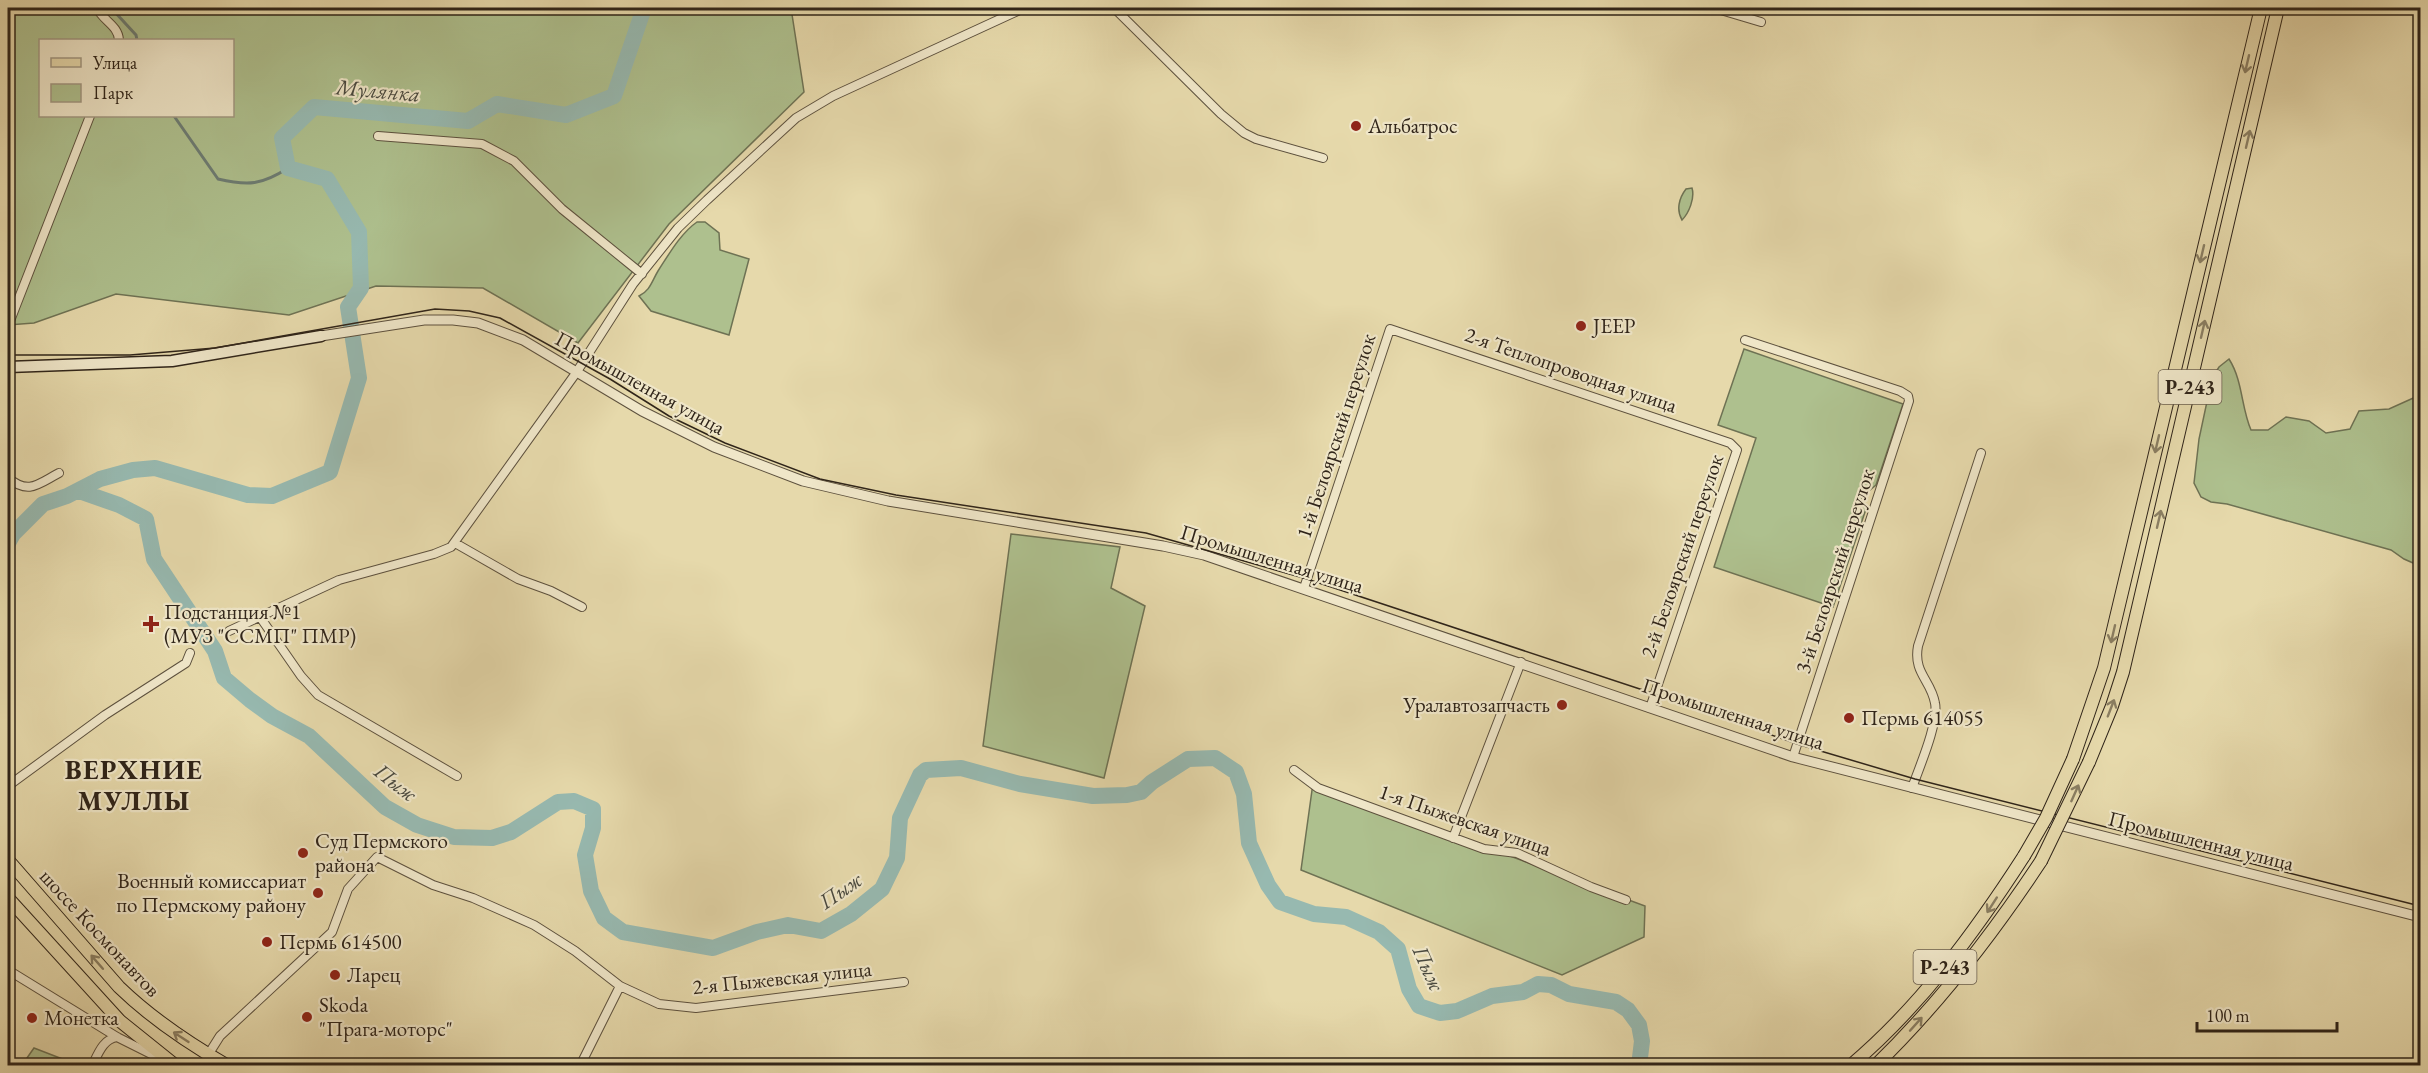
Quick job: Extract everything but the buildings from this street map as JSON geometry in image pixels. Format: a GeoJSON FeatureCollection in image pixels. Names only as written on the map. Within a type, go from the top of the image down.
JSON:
{"type":"FeatureCollection","features":[{"type":"Feature","properties":{"kind":"main road","name":"Р-243"},"geometry":{"type":"LineString","coordinates":[[1850,1065],[1903,1016],[1987,913],[2046,818],[2073,759],[2104,668],[2260,8]]}},
{"type":"Feature","properties":{"kind":"main road","name":"Р-243"},"geometry":{"type":"LineString","coordinates":[[1875,1065],[1911,1031],[1962,973],[2041,861],[2089,762],[2112,705],[2123,672],[2278,8]]}},
{"type":"Feature","properties":{"kind":"main road","name":"Промышленная улица"},"geometry":{"type":"LineString","coordinates":[[8,367],[172,361],[321,336]]}},
{"type":"Feature","properties":{"kind":"main road","name":"шоссе Космонавтов"},"geometry":{"type":"LineString","coordinates":[[8,861],[119,987],[149,1014],[208,1055],[228,1065]]}},
{"type":"Feature","properties":{"kind":"main road","name":"шоссе Космонавтов"},"geometry":{"type":"LineString","coordinates":[[8,898],[120,1021],[175,1065]]}},
{"type":"Feature","properties":{"kind":"street"},"geometry":{"type":"LineString","coordinates":[[98,8],[104,18],[117,30],[120,39]]}},
{"type":"Feature","properties":{"kind":"street"},"geometry":{"type":"LineString","coordinates":[[229,631],[339,580],[434,554],[451,547],[576,373],[642,273],[678,228],[766,143],[796,118],[833,96],[1024,8]]}},
{"type":"Feature","properties":{"kind":"street"},"geometry":{"type":"LineString","coordinates":[[1114,8],[1221,114],[1244,133],[1256,139],[1323,158]]}},
{"type":"Feature","properties":{"kind":"street"},"geometry":{"type":"LineString","coordinates":[[1714,8],[1761,22]]}},
{"type":"Feature","properties":{"kind":"street"},"geometry":{"type":"LineString","coordinates":[[8,326],[90,117]]}},
{"type":"Feature","properties":{"kind":"street"},"geometry":{"type":"LineString","coordinates":[[378,136],[482,144],[514,161],[562,209],[642,273]]}},
{"type":"Feature","properties":{"kind":"street","name":"Промышленная улица"},"geometry":{"type":"LineString","coordinates":[[321,336],[394,324],[453,320],[478,323],[523,340],[642,411],[714,447],[803,481],[888,501],[1163,546],[1204,555],[1793,757],[2421,917]]}},
{"type":"Feature","properties":{"kind":"street","name":"2-я Теплопроводная улица"},"geometry":{"type":"LineString","coordinates":[[1390,329],[1730,443],[1737,450]]}},
{"type":"Feature","properties":{"kind":"street","name":"1-й Белоярский переулок"},"geometry":{"type":"LineString","coordinates":[[1304,588],[1390,329]]}},
{"type":"Feature","properties":{"kind":"street","name":"3-й Белоярский переулок"},"geometry":{"type":"LineString","coordinates":[[1745,340],[1900,391],[1908,396],[1909,405],[1793,757]]}},
{"type":"Feature","properties":{"kind":"street","name":"2-й Белоярский переулок"},"geometry":{"type":"LineString","coordinates":[[1650,708],[1737,450]]}},
{"type":"Feature","properties":{"kind":"street"},"geometry":{"type":"LineString","coordinates":[[1912,788],[1936,713],[1933,695],[1917,664],[1918,646],[1980,453]]}},
{"type":"Feature","properties":{"kind":"street"},"geometry":{"type":"LineString","coordinates":[[8,478],[17,486],[28,488],[59,473]]}},
{"type":"Feature","properties":{"kind":"street"},"geometry":{"type":"LineString","coordinates":[[455,543],[518,579],[551,591],[582,607]]}},
{"type":"Feature","properties":{"kind":"street"},"geometry":{"type":"LineString","coordinates":[[260,617],[301,676],[318,695],[457,776]]}},
{"type":"Feature","properties":{"kind":"street"},"geometry":{"type":"LineString","coordinates":[[8,786],[105,715],[186,663],[190,653]]}},
{"type":"Feature","properties":{"kind":"street"},"geometry":{"type":"LineString","coordinates":[[1453,838],[1521,662]]}},
{"type":"Feature","properties":{"kind":"street","name":"1-я Пыжевская улица"},"geometry":{"type":"LineString","coordinates":[[1294,770],[1318,788],[1484,849],[1517,853],[1591,887],[1626,900]]}},
{"type":"Feature","properties":{"kind":"street","name":"2-я Пыжевская улица"},"geometry":{"type":"LineString","coordinates":[[208,1055],[220,1036],[332,932],[348,889],[378,856],[433,885],[473,898],[534,925],[575,951],[620,986],[659,1004],[696,1008],[904,982]]}},
{"type":"Feature","properties":{"kind":"street"},"geometry":{"type":"LineString","coordinates":[[8,970],[117,1037],[175,1065]]}},
{"type":"Feature","properties":{"kind":"street"},"geometry":{"type":"LineString","coordinates":[[580,1065],[620,986]]}},
{"type":"Feature","properties":{"kind":"street"},"geometry":{"type":"LineString","coordinates":[[92,1065],[105,1042],[117,1037]]}},
{"type":"Feature","properties":{"kind":"green space"},"geometry":{"type":"Polygon","coordinates":[[[8,8],[791,8],[804,92],[669,224],[578,343],[483,288],[376,286],[289,315],[116,294],[34,323],[8,325],[8,8]]]}},
{"type":"Feature","properties":{"kind":"green space"},"geometry":{"type":"Polygon","coordinates":[[[1692,188],[1691,205],[1682,220],[1679,212],[1680,200],[1686,189],[1692,188]]]}},
{"type":"Feature","properties":{"kind":"green space"},"geometry":{"type":"Polygon","coordinates":[[[697,222],[705,222],[719,233],[720,250],[749,259],[729,335],[651,311],[639,296],[648,289],[671,251],[697,222]]]}},
{"type":"Feature","properties":{"kind":"green space"},"geometry":{"type":"Polygon","coordinates":[[[1744,349],[1903,404],[1876,485],[1865,494],[1860,493],[1866,509],[1833,607],[1714,567],[1756,438],[1718,425],[1744,349]]]}},
{"type":"Feature","properties":{"kind":"green space"},"geometry":{"type":"Polygon","coordinates":[[[2229,359],[2237,376],[2251,430],[2268,430],[2286,417],[2309,421],[2326,433],[2350,429],[2359,411],[2389,409],[2420,395],[2420,566],[2391,550],[2227,504],[2211,502],[2201,497],[2194,483],[2199,439],[2212,378],[2219,367],[2229,359]]]}},
{"type":"Feature","properties":{"kind":"green space"},"geometry":{"type":"Polygon","coordinates":[[[1011,534],[1120,547],[1111,588],[1145,606],[1104,778],[983,746],[1011,534]]]}},
{"type":"Feature","properties":{"kind":"green space"},"geometry":{"type":"Polygon","coordinates":[[[1313,783],[1645,906],[1644,937],[1562,975],[1301,870],[1313,783]]]}},
{"type":"Feature","properties":{"kind":"green space"},"geometry":{"type":"Polygon","coordinates":[[[34,1048],[78,1065],[22,1065],[34,1048]]]}},
{"type":"Feature","properties":{"kind":"waterway","name":"Мулянка"},"geometry":{"type":"LineString","coordinates":[[8,543],[13,534],[43,504],[67,496],[100,479],[133,470],[155,468],[248,495],[272,496],[330,472],[359,378],[348,307],[361,288],[359,232],[327,179],[288,168],[282,138],[314,107],[468,121],[497,104],[566,115],[614,96],[644,8]]}},
{"type":"Feature","properties":{"kind":"waterway"},"geometry":{"type":"LineString","coordinates":[[113,10],[136,35],[137,39]]}},
{"type":"Feature","properties":{"kind":"waterway"},"geometry":{"type":"LineString","coordinates":[[175,117],[218,179],[238,183],[262,181],[288,168]]}},
{"type":"Feature","properties":{"kind":"waterway","name":"Пыж"},"geometry":{"type":"LineString","coordinates":[[79,491],[119,505],[146,519],[154,559],[215,651],[224,678],[272,716],[309,736],[385,807],[417,825],[454,837],[492,838],[511,832],[558,802],[574,801],[593,809],[593,828],[585,855],[591,891],[604,918],[623,932],[713,948],[757,932],[788,925],[821,931],[851,914],[882,889],[897,858],[900,818],[920,775],[926,770],[961,768],[1020,784],[1093,796],[1127,795],[1141,792],[1152,782],[1188,759],[1215,758],[1236,772],[1244,794],[1249,843],[1268,885],[1280,902],[1314,914],[1346,917],[1379,932],[1398,949],[1409,989],[1419,1006],[1440,1013],[1457,1011],[1492,996],[1523,992],[1538,984],[1551,985],[1569,994],[1616,1002],[1628,1010],[1639,1025],[1642,1041],[1639,1066]]}},
{"type":"Feature","properties":{"kind":"tram line"},"geometry":{"type":"LineString","coordinates":[[8,355],[130,355],[215,348],[435,309],[469,311],[500,318],[610,379],[669,416],[725,443],[820,479],[896,495],[1146,533],[1307,579],[1655,694],[1797,744],[1915,779],[2420,906]]}},
{"type":"Feature","properties":{"kind":"place","name":"Альбатрос"},"geometry":{"type":"Point","coordinates":[1356,126]}},
{"type":"Feature","properties":{"kind":"place","name":"JEEP"},"geometry":{"type":"Point","coordinates":[1581,326]}},
{"type":"Feature","properties":{"kind":"place","name":"Подстанция №1 (МУЗ \"ССМП\" ПМР)"},"geometry":{"type":"Point","coordinates":[151,624]}},
{"type":"Feature","properties":{"kind":"place","name":"Уралавтозапчасть"},"geometry":{"type":"Point","coordinates":[1562,705]}},
{"type":"Feature","properties":{"kind":"place","name":"Пермь 614055"},"geometry":{"type":"Point","coordinates":[1849,718]}},
{"type":"Feature","properties":{"kind":"place","name":"Суд Пермского района"},"geometry":{"type":"Point","coordinates":[303,853]}},
{"type":"Feature","properties":{"kind":"place","name":"Военный комиссариат по Пермскому району"},"geometry":{"type":"Point","coordinates":[318,893]}},
{"type":"Feature","properties":{"kind":"place","name":"Пермь 614500"},"geometry":{"type":"Point","coordinates":[267,942]}},
{"type":"Feature","properties":{"kind":"place","name":"Ларец"},"geometry":{"type":"Point","coordinates":[335,975]}},
{"type":"Feature","properties":{"kind":"place","name":"Skoda \"Прага-моторс\""},"geometry":{"type":"Point","coordinates":[307,1017]}},
{"type":"Feature","properties":{"kind":"place","name":"Монетка"},"geometry":{"type":"Point","coordinates":[32,1018]}},
{"type":"Feature","properties":{"kind":"district","name":"ВЕРХНИЕ МУЛЛЫ"},"geometry":{"type":"Point","coordinates":[134,786]}}]}
